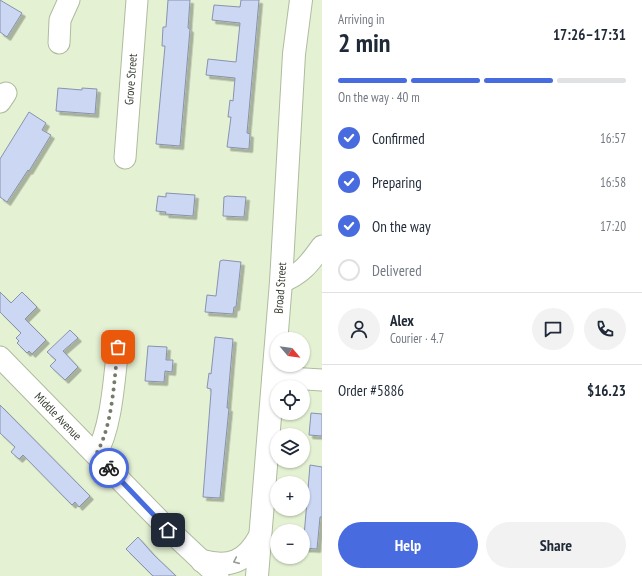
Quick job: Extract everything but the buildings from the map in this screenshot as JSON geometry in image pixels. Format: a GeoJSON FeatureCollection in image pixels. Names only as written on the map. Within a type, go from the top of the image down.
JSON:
{"type":"FeatureCollection","features":[{"type":"Feature","properties":{"kind":"main road","name":"Broad Street"},"geometry":{"type":"LineString","coordinates":[[257,576],[281,282],[294,54],[300,0]]}},
{"type":"Feature","properties":{"kind":"main road"},"geometry":{"type":"LineString","coordinates":[[202,561],[221,564],[237,561],[250,551],[260,536]]}},
{"type":"Feature","properties":{"kind":"street"},"geometry":{"type":"LineString","coordinates":[[59,43],[60,20],[69,0]]}},
{"type":"Feature","properties":{"kind":"street","name":"Grove Street"},"geometry":{"type":"LineString","coordinates":[[124,158],[137,0]]}},
{"type":"Feature","properties":{"kind":"street"},"geometry":{"type":"LineString","coordinates":[[281,282],[301,272],[322,246]]}},
{"type":"Feature","properties":{"kind":"street"},"geometry":{"type":"LineString","coordinates":[[96,454],[104,438],[113,391],[118,347]]}},
{"type":"Feature","properties":{"kind":"street","name":"Middle Avenue"},"geometry":{"type":"LineString","coordinates":[[0,357],[96,454],[168,530],[218,576]]}},
{"type":"Feature","properties":{"kind":"street"},"geometry":{"type":"LineString","coordinates":[[273,378],[322,380]]}},
{"type":"Feature","properties":{"kind":"way so far"},"geometry":{"type":"LineString","coordinates":[[109,468],[96,454],[104,438],[113,391],[118,347]]}},
{"type":"Feature","properties":{"kind":"route"},"geometry":{"type":"LineString","coordinates":[[109,468],[168,530]]}}]}
